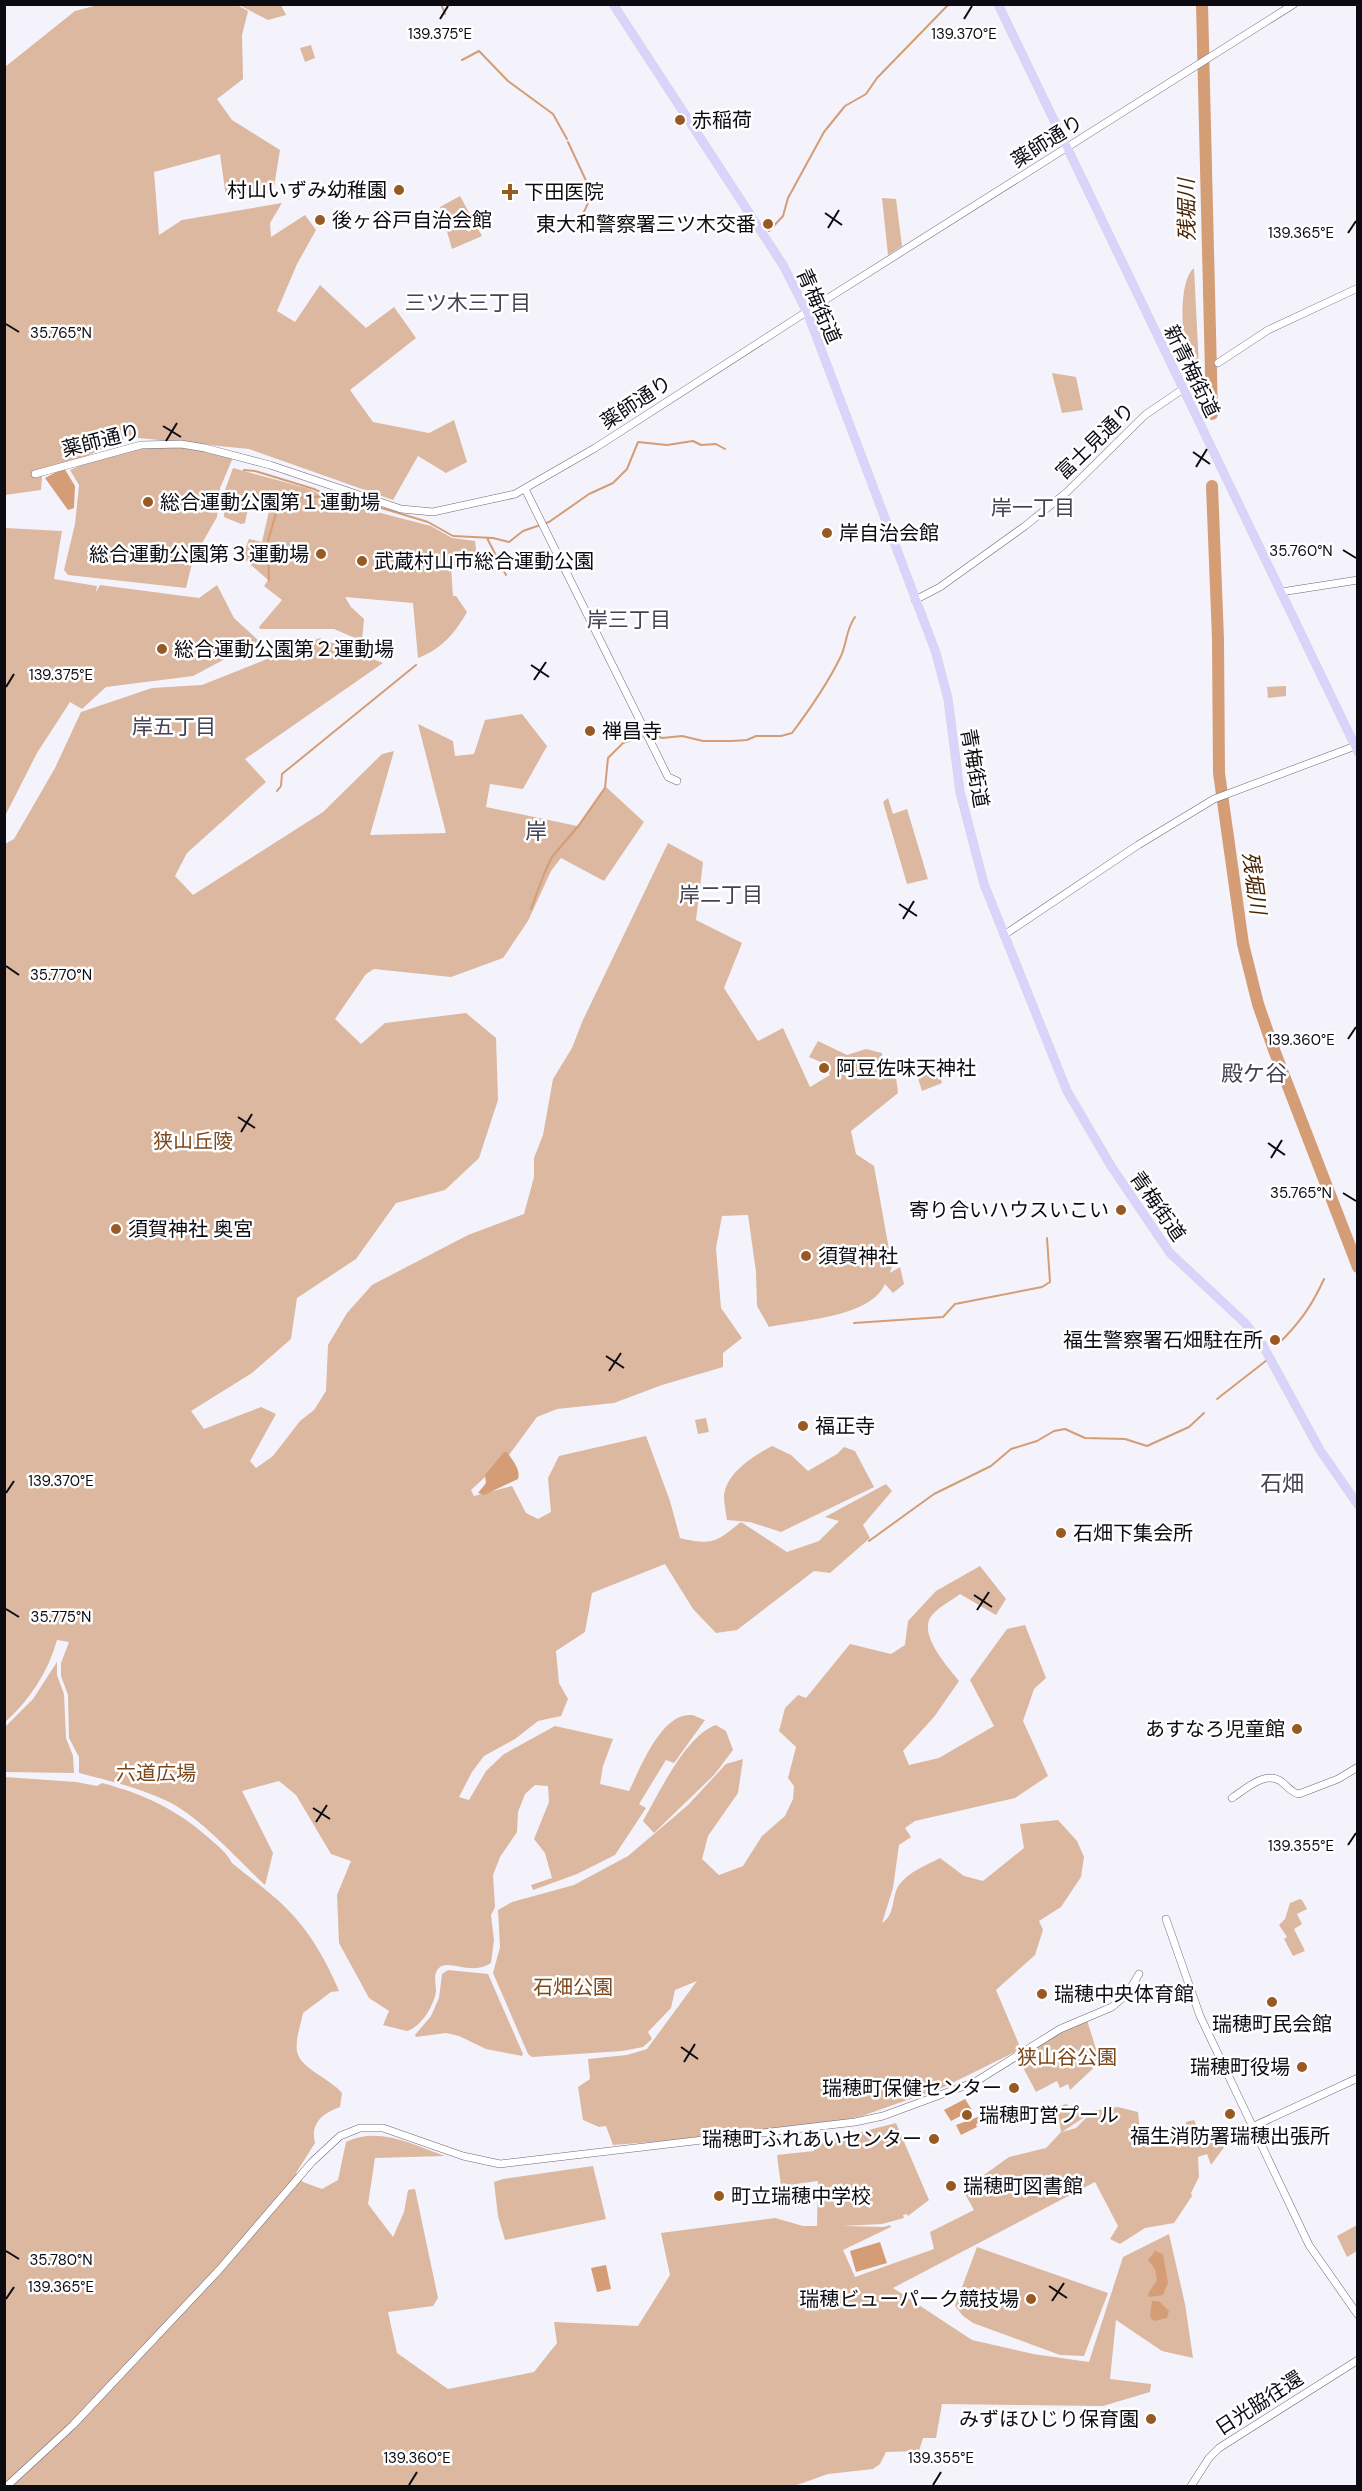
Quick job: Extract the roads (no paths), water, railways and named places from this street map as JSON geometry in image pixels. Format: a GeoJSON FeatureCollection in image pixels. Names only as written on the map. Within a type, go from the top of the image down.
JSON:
{"type":"FeatureCollection","features":[{"type":"Feature","properties":{"kind":"main road","name":"青梅街道"},"geometry":{"type":"LineString","coordinates":[[613,4],[783,265],[807,312],[943,675],[963,804],[987,892],[1065,1088],[1111,1166],[1173,1257],[1245,1323],[1262,1344],[1320,1450],[1358,1505]]}},
{"type":"Feature","properties":{"kind":"main road","name":"新青梅街道"},"geometry":{"type":"LineString","coordinates":[[998,4],[1357,748]]}},
{"type":"Feature","properties":{"kind":"street","name":"薬師通り"},"geometry":{"type":"LineString","coordinates":[[35,474],[141,445],[181,444],[270,465],[401,509],[433,512],[515,494],[595,448],[1294,4]]}},
{"type":"Feature","properties":{"kind":"street"},"geometry":{"type":"LineString","coordinates":[[1218,363],[1268,330],[1346,291],[1358,288]]}},
{"type":"Feature","properties":{"kind":"street","name":"富士見通り"},"geometry":{"type":"LineString","coordinates":[[915,600],[940,587],[1025,526],[1067,492],[1145,415],[1183,389]]}},
{"type":"Feature","properties":{"kind":"street"},"geometry":{"type":"LineString","coordinates":[[525,489],[668,777],[677,781]]}},
{"type":"Feature","properties":{"kind":"street"},"geometry":{"type":"LineString","coordinates":[[1281,592],[1358,580]]}},
{"type":"Feature","properties":{"kind":"street"},"geometry":{"type":"LineString","coordinates":[[1004,935],[1138,845],[1214,799],[1357,748]]}},
{"type":"Feature","properties":{"kind":"street"},"geometry":{"type":"LineString","coordinates":[[1233,1798],[1256,1782],[1270,1777],[1278,1779],[1292,1792],[1299,1794],[1338,1779],[1358,1767]]}},
{"type":"Feature","properties":{"kind":"street"},"geometry":{"type":"LineString","coordinates":[[1166,1919],[1200,2016],[1309,2245],[1358,2315]]}},
{"type":"Feature","properties":{"kind":"street"},"geometry":{"type":"LineString","coordinates":[[8,2487],[73,2425],[219,2270],[312,2162],[345,2133],[366,2128],[383,2128],[463,2156],[500,2164],[855,2122],[883,2116],[975,2082],[1060,2029],[1121,2001],[1134,1986],[1139,1974]]}},
{"type":"Feature","properties":{"kind":"street"},"geometry":{"type":"LineString","coordinates":[[1252,2127],[1358,2078]]}},
{"type":"Feature","properties":{"kind":"street","name":"日光脇往還"},"geometry":{"type":"LineString","coordinates":[[1191,2487],[1209,2458],[1219,2448],[1358,2360]]}},
{"type":"Feature","properties":{"kind":"waterway"},"geometry":{"type":"LineString","coordinates":[[441,4],[445,14]]}},
{"type":"Feature","properties":{"kind":"waterway"},"geometry":{"type":"LineString","coordinates":[[769,231],[783,216],[788,198],[824,132],[845,106],[866,94],[877,78],[949,4]]}},
{"type":"Feature","properties":{"kind":"waterway","name":"残堀川"},"geometry":{"type":"LineString","coordinates":[[1202,4],[1212,414]]}},
{"type":"Feature","properties":{"kind":"waterway"},"geometry":{"type":"LineString","coordinates":[[462,60],[479,51],[508,81],[553,114],[567,139]]}},
{"type":"Feature","properties":{"kind":"waterway"},"geometry":{"type":"LineString","coordinates":[[568,142],[588,185],[589,201],[583,214]]}},
{"type":"Feature","properties":{"kind":"waterway"},"geometry":{"type":"LineString","coordinates":[[244,470],[255,471],[314,489],[332,498],[378,507],[428,522],[453,536],[493,538],[509,542],[523,531],[549,522],[589,494],[613,483],[627,469],[638,442],[667,445],[693,441],[701,445],[716,444],[725,449]]}},
{"type":"Feature","properties":{"kind":"waterway","name":"残堀川"},"geometry":{"type":"LineString","coordinates":[[1212,486],[1218,639],[1219,773],[1243,944],[1258,1004],[1274,1050],[1358,1267]]}},
{"type":"Feature","properties":{"kind":"waterway"},"geometry":{"type":"LineString","coordinates":[[269,580],[268,541],[277,510],[297,498],[330,496]]}},
{"type":"Feature","properties":{"kind":"waterway"},"geometry":{"type":"LineString","coordinates":[[487,538],[506,575]]}},
{"type":"Feature","properties":{"kind":"waterway"},"geometry":{"type":"LineString","coordinates":[[652,734],[662,738],[682,736],[703,741],[732,741],[792,733],[836,666],[855,617]]}},
{"type":"Feature","properties":{"kind":"waterway"},"geometry":{"type":"LineString","coordinates":[[277,791],[281,786],[282,774],[416,665]]}},
{"type":"Feature","properties":{"kind":"waterway"},"geometry":{"type":"LineString","coordinates":[[531,909],[552,857],[580,824],[605,788],[608,758],[623,743],[642,737]]}},
{"type":"Feature","properties":{"kind":"waterway"},"geometry":{"type":"LineString","coordinates":[[854,1323],[943,1317],[955,1304],[1042,1287],[1050,1282],[1047,1238]]}},
{"type":"Feature","properties":{"kind":"waterway"},"geometry":{"type":"LineString","coordinates":[[1277,1345],[1304,1315],[1324,1279]]}},
{"type":"Feature","properties":{"kind":"waterway"},"geometry":{"type":"LineString","coordinates":[[1217,1399],[1267,1360]]}},
{"type":"Feature","properties":{"kind":"waterway"},"geometry":{"type":"LineString","coordinates":[[869,1541],[934,1494],[991,1466],[1011,1449],[1037,1441],[1054,1431],[1065,1429],[1085,1438],[1125,1439],[1147,1446],[1189,1427],[1204,1413]]}},
{"type":"Feature","properties":{"kind":"place","name":"赤稲荷"},"geometry":{"type":"Point","coordinates":[680,120]}},
{"type":"Feature","properties":{"kind":"place","name":"村山いずみ幼稚園"},"geometry":{"type":"Point","coordinates":[399,190]}},
{"type":"Feature","properties":{"kind":"place","name":"下田医院"},"geometry":{"type":"Point","coordinates":[510,192]}},
{"type":"Feature","properties":{"kind":"place","name":"後ヶ谷戸自治会館"},"geometry":{"type":"Point","coordinates":[320,220]}},
{"type":"Feature","properties":{"kind":"place","name":"東大和警察署三ツ木交番"},"geometry":{"type":"Point","coordinates":[768,224]}},
{"type":"Feature","properties":{"kind":"place","name":"総合運動公園第１運動場"},"geometry":{"type":"Point","coordinates":[148,502]}},
{"type":"Feature","properties":{"kind":"place","name":"岸自治会館"},"geometry":{"type":"Point","coordinates":[827,533]}},
{"type":"Feature","properties":{"kind":"place","name":"総合運動公園第３運動場"},"geometry":{"type":"Point","coordinates":[321,554]}},
{"type":"Feature","properties":{"kind":"place","name":"武蔵村山市総合運動公園"},"geometry":{"type":"Point","coordinates":[362,561]}},
{"type":"Feature","properties":{"kind":"place","name":"総合運動公園第２運動場"},"geometry":{"type":"Point","coordinates":[162,649]}},
{"type":"Feature","properties":{"kind":"place","name":"禅昌寺"},"geometry":{"type":"Point","coordinates":[590,731]}},
{"type":"Feature","properties":{"kind":"place","name":"阿豆佐味天神社"},"geometry":{"type":"Point","coordinates":[824,1068]}},
{"type":"Feature","properties":{"kind":"place","name":"寄り合いハウスいこい"},"geometry":{"type":"Point","coordinates":[1121,1210]}},
{"type":"Feature","properties":{"kind":"place","name":"須賀神社 奥宮"},"geometry":{"type":"Point","coordinates":[116,1229]}},
{"type":"Feature","properties":{"kind":"place","name":"須賀神社"},"geometry":{"type":"Point","coordinates":[806,1256]}},
{"type":"Feature","properties":{"kind":"place","name":"福生警察署石畑駐在所"},"geometry":{"type":"Point","coordinates":[1275,1340]}},
{"type":"Feature","properties":{"kind":"place","name":"福正寺"},"geometry":{"type":"Point","coordinates":[803,1426]}},
{"type":"Feature","properties":{"kind":"place","name":"石畑下集会所"},"geometry":{"type":"Point","coordinates":[1061,1533]}},
{"type":"Feature","properties":{"kind":"place","name":"あすなろ児童館"},"geometry":{"type":"Point","coordinates":[1297,1729]}},
{"type":"Feature","properties":{"kind":"place","name":"瑞穂中央体育館"},"geometry":{"type":"Point","coordinates":[1042,1994]}},
{"type":"Feature","properties":{"kind":"place","name":"瑞穂町民会館"},"geometry":{"type":"Point","coordinates":[1272,2002]}},
{"type":"Feature","properties":{"kind":"place","name":"瑞穂町役場"},"geometry":{"type":"Point","coordinates":[1302,2067]}},
{"type":"Feature","properties":{"kind":"place","name":"瑞穂町保健センター"},"geometry":{"type":"Point","coordinates":[1014,2088]}},
{"type":"Feature","properties":{"kind":"place","name":"福生消防署瑞穂出張所"},"geometry":{"type":"Point","coordinates":[1230,2114]}},
{"type":"Feature","properties":{"kind":"place","name":"瑞穂町営プール"},"geometry":{"type":"Point","coordinates":[967,2115]}},
{"type":"Feature","properties":{"kind":"place","name":"瑞穂町ふれあいセンター"},"geometry":{"type":"Point","coordinates":[934,2139]}},
{"type":"Feature","properties":{"kind":"place","name":"瑞穂町図書館"},"geometry":{"type":"Point","coordinates":[951,2186]}},
{"type":"Feature","properties":{"kind":"place","name":"町立瑞穂中学校"},"geometry":{"type":"Point","coordinates":[719,2196]}},
{"type":"Feature","properties":{"kind":"place","name":"瑞穂ビューパーク競技場"},"geometry":{"type":"Point","coordinates":[1031,2299]}},
{"type":"Feature","properties":{"kind":"place","name":"みずほひじり保育園"},"geometry":{"type":"Point","coordinates":[1151,2419]}},
{"type":"Feature","properties":{"kind":"district","name":"三ツ木三丁目"},"geometry":{"type":"Point","coordinates":[468,303]}},
{"type":"Feature","properties":{"kind":"district","name":"岸一丁目"},"geometry":{"type":"Point","coordinates":[1033,508]}},
{"type":"Feature","properties":{"kind":"district","name":"岸三丁目"},"geometry":{"type":"Point","coordinates":[629,620]}},
{"type":"Feature","properties":{"kind":"district","name":"岸五丁目"},"geometry":{"type":"Point","coordinates":[174,727]}},
{"type":"Feature","properties":{"kind":"district","name":"岸"},"geometry":{"type":"Point","coordinates":[536,831]}},
{"type":"Feature","properties":{"kind":"district","name":"岸二丁目"},"geometry":{"type":"Point","coordinates":[721,895]}},
{"type":"Feature","properties":{"kind":"district","name":"殿ケ谷"},"geometry":{"type":"Point","coordinates":[1254,1073]}},
{"type":"Feature","properties":{"kind":"district","name":"石畑"},"geometry":{"type":"Point","coordinates":[1282,1483]}},
{"type":"Feature","properties":{"kind":"park label","name":"狭山丘陵"},"geometry":{"type":"Point","coordinates":[193,1141]}},
{"type":"Feature","properties":{"kind":"park label","name":"六道広場"},"geometry":{"type":"Point","coordinates":[156,1773]}},
{"type":"Feature","properties":{"kind":"park label","name":"石畑公園"},"geometry":{"type":"Point","coordinates":[573,1987]}},
{"type":"Feature","properties":{"kind":"park label","name":"狭山谷公園"},"geometry":{"type":"Point","coordinates":[1067,2057]}}]}
